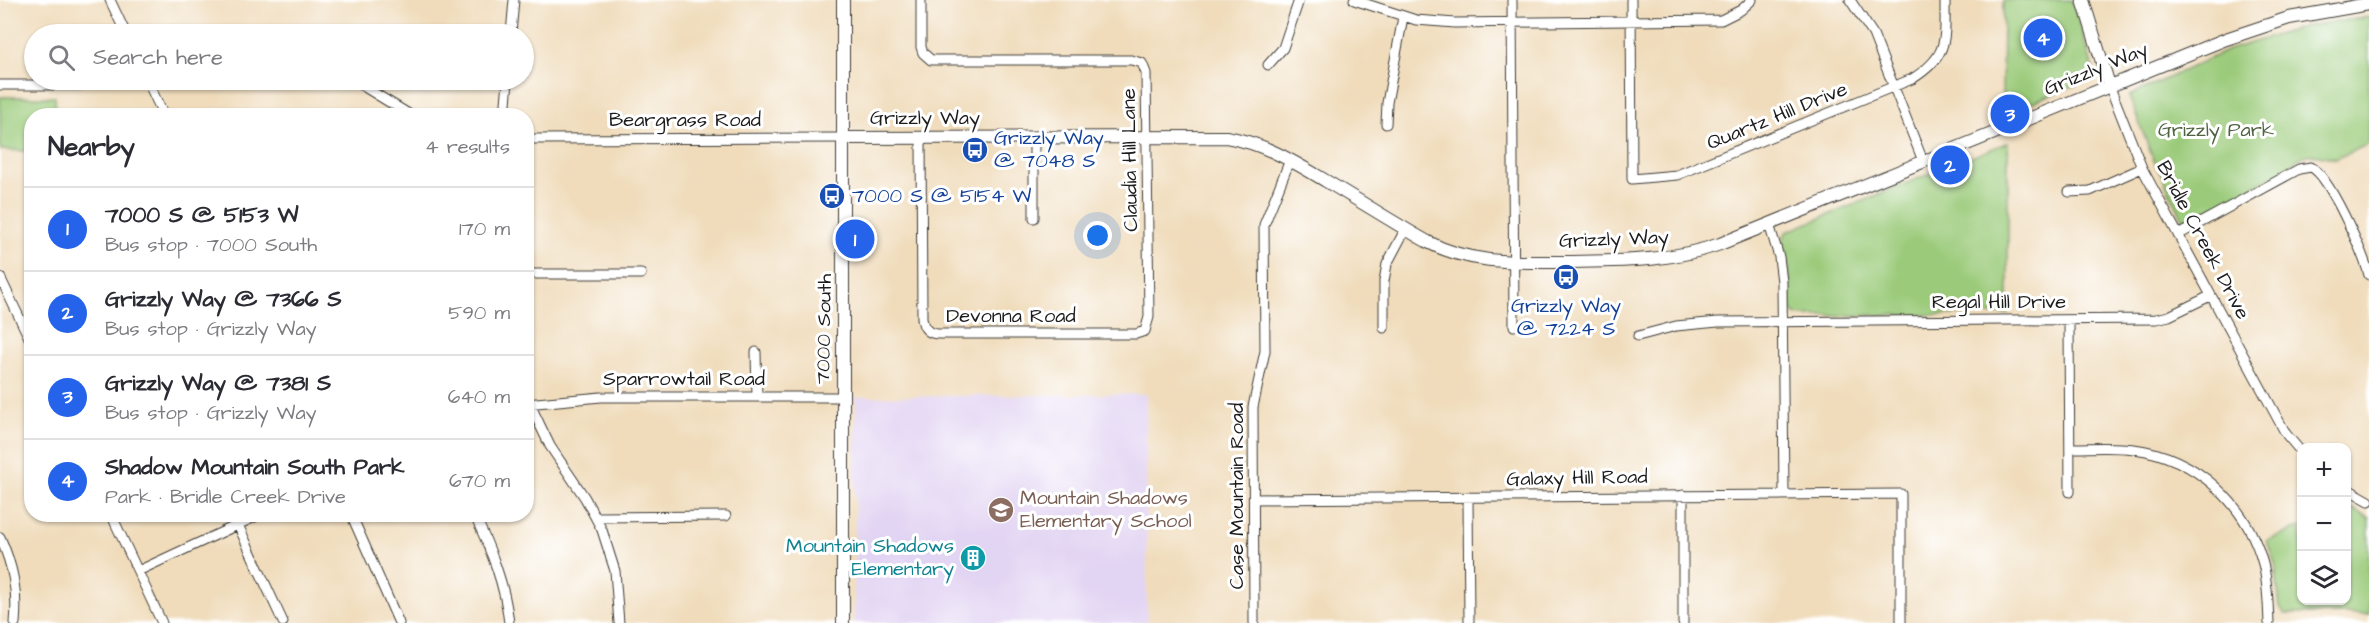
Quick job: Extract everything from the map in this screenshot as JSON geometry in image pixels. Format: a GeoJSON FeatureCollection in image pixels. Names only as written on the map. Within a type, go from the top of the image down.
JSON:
{"type":"FeatureCollection","features":[{"type":"Feature","properties":{"kind":"street"},"geometry":{"type":"LineString","coordinates":[[110,0],[121,24]]}},
{"type":"Feature","properties":{"kind":"street"},"geometry":{"type":"LineString","coordinates":[[513,24],[514,0]]}},
{"type":"Feature","properties":{"kind":"street","name":"7000 South"},"geometry":{"type":"LineString","coordinates":[[843,0],[843,623]]}},
{"type":"Feature","properties":{"kind":"street","name":"Claudia Hill Lane"},"geometry":{"type":"LineString","coordinates":[[921,0],[921,47],[926,56],[938,61],[1136,60],[1142,63],[1146,73],[1148,137],[1149,317],[1145,331]]}},
{"type":"Feature","properties":{"kind":"street"},"geometry":{"type":"LineString","coordinates":[[1268,66],[1283,48],[1299,0]]}},
{"type":"Feature","properties":{"kind":"street"},"geometry":{"type":"LineString","coordinates":[[1354,0],[1403,17],[1437,22],[1722,20],[1741,10],[1752,0]]}},
{"type":"Feature","properties":{"kind":"street"},"geometry":{"type":"LineString","coordinates":[[1512,0],[1514,326]]}},
{"type":"Feature","properties":{"kind":"street"},"geometry":{"type":"LineString","coordinates":[[1631,0],[1632,21]]}},
{"type":"Feature","properties":{"kind":"street"},"geometry":{"type":"LineString","coordinates":[[1850,0],[1873,34],[1923,161]]}},
{"type":"Feature","properties":{"kind":"street","name":"Quartz Hill Drive"},"geometry":{"type":"LineString","coordinates":[[1632,21],[1632,178],[1677,175],[1912,79],[1930,68],[1937,60],[1944,40],[1945,0]]}},
{"type":"Feature","properties":{"kind":"street","name":"Bridle Creek Drive"},"geometry":{"type":"LineString","coordinates":[[2083,0],[2109,85],[2142,168],[2286,434],[2297,448]]}},
{"type":"Feature","properties":{"kind":"street","name":"Grizzly Way"},"geometry":{"type":"LineString","coordinates":[[843,138],[1209,136],[1243,140],[1261,145],[1290,160],[1444,250],[1469,258],[1514,262],[1635,261],[1674,257],[1702,250],[2256,28],[2289,18],[2369,4]]}},
{"type":"Feature","properties":{"kind":"street"},"geometry":{"type":"LineString","coordinates":[[1386,124],[1387,103],[1403,17]]}},
{"type":"Feature","properties":{"kind":"street"},"geometry":{"type":"LineString","coordinates":[[0,85],[24,85]]}},
{"type":"Feature","properties":{"kind":"street"},"geometry":{"type":"LineString","coordinates":[[152,90],[160,108]]}},
{"type":"Feature","properties":{"kind":"street"},"geometry":{"type":"LineString","coordinates":[[369,90],[399,108]]}},
{"type":"Feature","properties":{"kind":"street"},"geometry":{"type":"LineString","coordinates":[[506,108],[507,90]]}},
{"type":"Feature","properties":{"kind":"street"},"geometry":{"type":"LineString","coordinates":[[1034,137],[1034,218]]}},
{"type":"Feature","properties":{"kind":"street","name":"Beargrass Road"},"geometry":{"type":"LineString","coordinates":[[534,139],[843,138]]}},
{"type":"Feature","properties":{"kind":"street","name":"Devonna Road"},"geometry":{"type":"LineString","coordinates":[[921,138],[922,318],[928,332],[938,334],[1136,334],[1145,331]]}},
{"type":"Feature","properties":{"kind":"street","name":"Case Mountain Road"},"geometry":{"type":"LineString","coordinates":[[1254,623],[1252,407],[1265,351],[1264,225],[1290,160]]}},
{"type":"Feature","properties":{"kind":"street"},"geometry":{"type":"LineString","coordinates":[[2178,236],[2300,169],[2311,167],[2322,175],[2359,245],[2369,275]]}},
{"type":"Feature","properties":{"kind":"street"},"geometry":{"type":"LineString","coordinates":[[2069,192],[2090,191],[2142,168]]}},
{"type":"Feature","properties":{"kind":"street"},"geometry":{"type":"LineString","coordinates":[[1769,224],[1781,268],[1784,495]]}},
{"type":"Feature","properties":{"kind":"street"},"geometry":{"type":"LineString","coordinates":[[1384,328],[1384,281],[1387,264],[1406,228]]}},
{"type":"Feature","properties":{"kind":"street"},"geometry":{"type":"LineString","coordinates":[[534,274],[641,274]]}},
{"type":"Feature","properties":{"kind":"street"},"geometry":{"type":"LineString","coordinates":[[0,277],[24,327]]}},
{"type":"Feature","properties":{"kind":"street","name":"Regal Hill Drive"},"geometry":{"type":"LineString","coordinates":[[1638,336],[1696,323],[2156,319],[2169,316],[2210,296]]}},
{"type":"Feature","properties":{"kind":"street"},"geometry":{"type":"LineString","coordinates":[[2069,320],[2070,492]]}},
{"type":"Feature","properties":{"kind":"street"},"geometry":{"type":"LineString","coordinates":[[756,352],[757,397]]}},
{"type":"Feature","properties":{"kind":"street","name":"Sparrowtail Road"},"geometry":{"type":"LineString","coordinates":[[534,401],[601,397],[843,397]]}},
{"type":"Feature","properties":{"kind":"street"},"geometry":{"type":"LineString","coordinates":[[534,415],[550,446],[595,517],[607,543],[615,571],[619,623]]}},
{"type":"Feature","properties":{"kind":"street"},"geometry":{"type":"LineString","coordinates":[[2070,448],[2127,448],[2157,454],[2190,468],[2218,489],[2243,518],[2260,553],[2268,591],[2269,623]]}},
{"type":"Feature","properties":{"kind":"street"},"geometry":{"type":"LineString","coordinates":[[2351,491],[2369,501]]}},
{"type":"Feature","properties":{"kind":"street","name":"Galaxy Hill Road"},"geometry":{"type":"LineString","coordinates":[[1254,499],[1901,494],[1900,623]]}},
{"type":"Feature","properties":{"kind":"street"},"geometry":{"type":"LineString","coordinates":[[1683,495],[1683,623]]}},
{"type":"Feature","properties":{"kind":"street"},"geometry":{"type":"LineString","coordinates":[[1468,497],[1469,623]]}},
{"type":"Feature","properties":{"kind":"street"},"geometry":{"type":"LineString","coordinates":[[595,517],[726,516]]}},
{"type":"Feature","properties":{"kind":"street"},"geometry":{"type":"LineString","coordinates":[[115,522],[162,623]]}},
{"type":"Feature","properties":{"kind":"street"},"geometry":{"type":"LineString","coordinates":[[138,571],[244,522]]}},
{"type":"Feature","properties":{"kind":"street"},"geometry":{"type":"LineString","coordinates":[[355,522],[399,623]]}},
{"type":"Feature","properties":{"kind":"street"},"geometry":{"type":"LineString","coordinates":[[478,522],[504,587],[510,623]]}},
{"type":"Feature","properties":{"kind":"street"},"geometry":{"type":"LineString","coordinates":[[238,525],[283,622]]}},
{"type":"Feature","properties":{"kind":"street"},"geometry":{"type":"LineString","coordinates":[[0,537],[14,575],[15,623]]}},
{"type":"Feature","properties":{"kind":"shaded area","name":"Mountain Shadows Elementary School"},"geometry":{"type":"Polygon","coordinates":[[[1146,394],[1147,623],[854,623],[856,397],[1146,394]]]}},
{"type":"Feature","properties":{"kind":"green space"},"geometry":{"type":"Polygon","coordinates":[[[2003,0],[2072,0],[2096,77],[2002,114],[2003,0]]]}},
{"type":"Feature","properties":{"kind":"green space","name":"Grizzly Park"},"geometry":{"type":"Polygon","coordinates":[[[2369,17],[2369,144],[2335,159],[2314,154],[2303,156],[2286,170],[2184,221],[2153,159],[2129,96],[2228,50],[2306,26],[2369,17]]]}},
{"type":"Feature","properties":{"kind":"green space"},"geometry":{"type":"Polygon","coordinates":[[[0,97],[55,97],[56,108],[24,108],[24,151],[0,150],[0,97]]]}},
{"type":"Feature","properties":{"kind":"green space"},"geometry":{"type":"Polygon","coordinates":[[[2008,142],[2008,314],[1802,316],[1795,314],[1791,309],[1789,267],[1782,242],[1786,232],[2008,142]]]}},
{"type":"Feature","properties":{"kind":"green space"},"geometry":{"type":"Polygon","coordinates":[[[2351,507],[2369,518],[2369,614],[2285,614],[2280,608],[2275,564],[2267,541],[2297,529],[2297,605],[2351,605],[2351,507]]]}},
{"type":"Feature","properties":{"kind":"place","name":"Shadow Mountain South Park"},"geometry":{"type":"Point","coordinates":[2043,38]}},
{"type":"Feature","properties":{"kind":"place","name":"Grizzly Way @ 7381 S"},"geometry":{"type":"Point","coordinates":[2010,114]}},
{"type":"Feature","properties":{"kind":"place","name":"Grizzly Way @ 7048 S"},"geometry":{"type":"Point","coordinates":[975,150]}},
{"type":"Feature","properties":{"kind":"place","name":"Grizzly Way @ 7366 S"},"geometry":{"type":"Point","coordinates":[1950,165]}},
{"type":"Feature","properties":{"kind":"place","name":"7000 S @ 5154 W"},"geometry":{"type":"Point","coordinates":[832,196]}},
{"type":"Feature","properties":{"kind":"place","name":"7000 S @ 5153 W"},"geometry":{"type":"Point","coordinates":[855,239]}},
{"type":"Feature","properties":{"kind":"place","name":"Grizzly Way @ 7224 S"},"geometry":{"type":"Point","coordinates":[1566,277]}},
{"type":"Feature","properties":{"kind":"place","name":"Mountain Shadows Elementary School"},"geometry":{"type":"Point","coordinates":[1001,510]}},
{"type":"Feature","properties":{"kind":"place","name":"Mountain Shadows Elementary"},"geometry":{"type":"Point","coordinates":[973,558]}}]}
